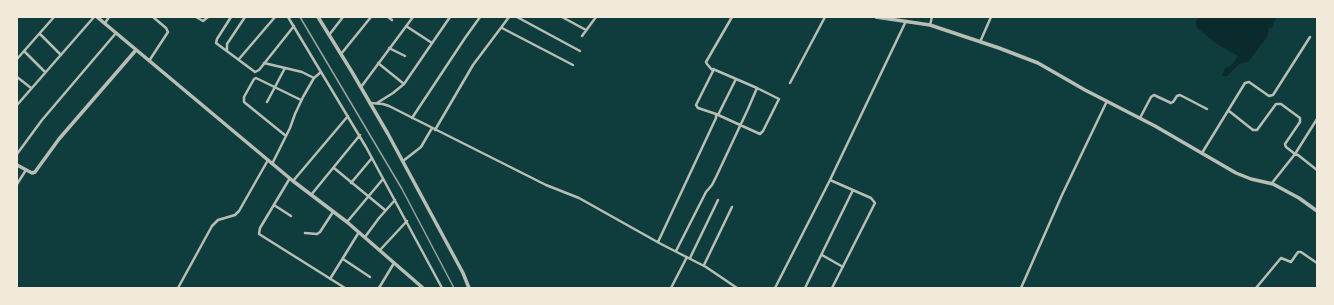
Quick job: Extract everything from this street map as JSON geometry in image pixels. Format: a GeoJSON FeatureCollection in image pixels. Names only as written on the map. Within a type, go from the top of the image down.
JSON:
{"type":"FeatureCollection","features":[{"type":"Feature","properties":{"kind":"street"},"geometry":{"type":"LineString","coordinates":[[17,59],[54,17]]}},
{"type":"Feature","properties":{"kind":"street"},"geometry":{"type":"LineString","coordinates":[[17,105],[94,17]]}},
{"type":"Feature","properties":{"kind":"street"},"geometry":{"type":"LineString","coordinates":[[97,17],[291,180],[347,222],[423,288]]}},
{"type":"Feature","properties":{"kind":"street"},"geometry":{"type":"LineString","coordinates":[[105,24],[109,17]]}},
{"type":"Feature","properties":{"kind":"street"},"geometry":{"type":"LineString","coordinates":[[149,60],[167,36],[168,32],[166,28],[153,17]]}},
{"type":"Feature","properties":{"kind":"street"},"geometry":{"type":"LineString","coordinates":[[196,17],[203,21],[208,17]]}},
{"type":"Feature","properties":{"kind":"street"},"geometry":{"type":"LineString","coordinates":[[231,17],[216,41],[217,45],[227,50],[255,72],[259,70],[294,26]]}},
{"type":"Feature","properties":{"kind":"street"},"geometry":{"type":"LineString","coordinates":[[227,50],[228,44],[245,17]]}},
{"type":"Feature","properties":{"kind":"street"},"geometry":{"type":"LineString","coordinates":[[239,59],[274,17]]}},
{"type":"Feature","properties":{"kind":"street"},"geometry":{"type":"LineString","coordinates":[[288,17],[360,135],[442,288]]}},
{"type":"Feature","properties":{"kind":"street"},"geometry":{"type":"LineString","coordinates":[[318,17],[361,87],[403,161],[463,273],[469,288]]}},
{"type":"Feature","properties":{"kind":"street"},"geometry":{"type":"LineString","coordinates":[[329,35],[343,17]]}},
{"type":"Feature","properties":{"kind":"street"},"geometry":{"type":"LineString","coordinates":[[341,54],[371,17]]}},
{"type":"Feature","properties":{"kind":"street"},"geometry":{"type":"LineString","coordinates":[[388,17],[392,20]]}},
{"type":"Feature","properties":{"kind":"street"},"geometry":{"type":"LineString","coordinates":[[361,87],[413,17]]}},
{"type":"Feature","properties":{"kind":"street"},"geometry":{"type":"LineString","coordinates":[[377,103],[404,84],[450,17]]}},
{"type":"Feature","properties":{"kind":"street"},"geometry":{"type":"LineString","coordinates":[[412,118],[480,17]]}},
{"type":"Feature","properties":{"kind":"street"},"geometry":{"type":"LineString","coordinates":[[403,161],[421,147],[434,129],[473,65],[502,28],[508,17]]}},
{"type":"Feature","properties":{"kind":"street"},"geometry":{"type":"LineString","coordinates":[[517,17],[580,51]]}},
{"type":"Feature","properties":{"kind":"street"},"geometry":{"type":"LineString","coordinates":[[562,17],[586,30]]}},
{"type":"Feature","properties":{"kind":"street"},"geometry":{"type":"LineString","coordinates":[[582,36],[596,17]]}},
{"type":"Feature","properties":{"kind":"street"},"geometry":{"type":"LineString","coordinates":[[712,69],[712,72],[696,105],[698,108],[758,134],[762,133],[778,101],[778,98],[712,69],[706,62],[732,17]]}},
{"type":"Feature","properties":{"kind":"street"},"geometry":{"type":"LineString","coordinates":[[790,83],[826,17]]}},
{"type":"Feature","properties":{"kind":"street"},"geometry":{"type":"LineString","coordinates":[[876,17],[930,26],[1004,50],[1038,63],[1240,174],[1251,179],[1272,183],[1317,210]]}},
{"type":"Feature","properties":{"kind":"street"},"geometry":{"type":"LineString","coordinates":[[930,26],[932,17]]}},
{"type":"Feature","properties":{"kind":"street"},"geometry":{"type":"LineString","coordinates":[[980,42],[991,17]]}},
{"type":"Feature","properties":{"kind":"street"},"geometry":{"type":"LineString","coordinates":[[775,288],[830,180],[906,21]]}},
{"type":"Feature","properties":{"kind":"street"},"geometry":{"type":"LineString","coordinates":[[406,26],[432,43]]}},
{"type":"Feature","properties":{"kind":"street"},"geometry":{"type":"LineString","coordinates":[[502,28],[573,65]]}},
{"type":"Feature","properties":{"kind":"street"},"geometry":{"type":"LineString","coordinates":[[17,154],[47,114],[116,33]]}},
{"type":"Feature","properties":{"kind":"street"},"geometry":{"type":"LineString","coordinates":[[40,34],[61,55]]}},
{"type":"Feature","properties":{"kind":"street"},"geometry":{"type":"LineString","coordinates":[[1202,153],[1245,83],[1248,82],[1269,96],[1273,95],[1310,37]]}},
{"type":"Feature","properties":{"kind":"street"},"geometry":{"type":"LineString","coordinates":[[389,48],[404,56]]}},
{"type":"Feature","properties":{"kind":"street"},"geometry":{"type":"LineString","coordinates":[[17,165],[32,173],[36,172],[59,139],[136,50]]}},
{"type":"Feature","properties":{"kind":"street"},"geometry":{"type":"LineString","coordinates":[[24,51],[45,72]]}},
{"type":"Feature","properties":{"kind":"street"},"geometry":{"type":"LineString","coordinates":[[264,63],[305,73],[314,78]]}},
{"type":"Feature","properties":{"kind":"street"},"geometry":{"type":"LineString","coordinates":[[378,63],[404,84]]}},
{"type":"Feature","properties":{"kind":"street"},"geometry":{"type":"LineString","coordinates":[[267,102],[285,68]]}},
{"type":"Feature","properties":{"kind":"street"},"geometry":{"type":"LineString","coordinates":[[272,164],[301,100],[314,78],[321,72]]}},
{"type":"Feature","properties":{"kind":"street"},"geometry":{"type":"LineString","coordinates":[[17,77],[31,88]]}},
{"type":"Feature","properties":{"kind":"street"},"geometry":{"type":"LineString","coordinates":[[286,136],[244,100],[249,87],[256,78],[301,100]]}},
{"type":"Feature","properties":{"kind":"street"},"geometry":{"type":"LineString","coordinates":[[658,242],[717,115],[736,79]]}},
{"type":"Feature","properties":{"kind":"street"},"geometry":{"type":"LineString","coordinates":[[676,251],[706,192],[714,181],[741,126],[757,88]]}},
{"type":"Feature","properties":{"kind":"street"},"geometry":{"type":"LineString","coordinates":[[1140,118],[1151,97],[1154,95],[1170,103],[1173,102],[1180,94],[1207,109]]}},
{"type":"Feature","properties":{"kind":"street"},"geometry":{"type":"LineString","coordinates":[[1021,288],[1064,190],[1107,101]]}},
{"type":"Feature","properties":{"kind":"street"},"geometry":{"type":"LineString","coordinates":[[370,103],[383,104],[546,185],[579,198],[658,242],[704,265],[737,288]]}},
{"type":"Feature","properties":{"kind":"street"},"geometry":{"type":"LineString","coordinates":[[1229,111],[1253,130],[1257,130],[1276,104],[1281,104],[1300,118],[1300,122],[1285,144],[1286,147],[1317,170]]}},
{"type":"Feature","properties":{"kind":"street"},"geometry":{"type":"LineString","coordinates":[[345,288],[259,234],[260,228],[291,180],[348,116]]}},
{"type":"Feature","properties":{"kind":"street"},"geometry":{"type":"LineString","coordinates":[[1272,183],[1295,154],[1317,118]]}},
{"type":"Feature","properties":{"kind":"street"},"geometry":{"type":"LineString","coordinates":[[312,195],[360,135]]}},
{"type":"Feature","properties":{"kind":"street"},"geometry":{"type":"LineString","coordinates":[[351,183],[372,158]]}},
{"type":"Feature","properties":{"kind":"street"},"geometry":{"type":"LineString","coordinates":[[178,288],[212,226],[218,220],[233,216],[239,211],[268,160]]}},
{"type":"Feature","properties":{"kind":"street"},"geometry":{"type":"LineString","coordinates":[[334,168],[385,210]]}},
{"type":"Feature","properties":{"kind":"street"},"geometry":{"type":"LineString","coordinates":[[17,184],[26,170]]}},
{"type":"Feature","properties":{"kind":"street"},"geometry":{"type":"LineString","coordinates":[[347,222],[383,179]]}},
{"type":"Feature","properties":{"kind":"street"},"geometry":{"type":"LineString","coordinates":[[830,180],[871,198],[875,203],[832,288]]}},
{"type":"Feature","properties":{"kind":"street"},"geometry":{"type":"LineString","coordinates":[[805,288],[853,190]]}},
{"type":"Feature","properties":{"kind":"street"},"geometry":{"type":"LineString","coordinates":[[365,238],[385,210],[395,200]]}},
{"type":"Feature","properties":{"kind":"street"},"geometry":{"type":"LineString","coordinates":[[671,288],[718,200]]}},
{"type":"Feature","properties":{"kind":"street"},"geometry":{"type":"LineString","coordinates":[[274,205],[291,216]]}},
{"type":"Feature","properties":{"kind":"street"},"geometry":{"type":"LineString","coordinates":[[704,265],[732,207]]}},
{"type":"Feature","properties":{"kind":"street"},"geometry":{"type":"LineString","coordinates":[[305,233],[317,234],[320,232],[333,212]]}},
{"type":"Feature","properties":{"kind":"street"},"geometry":{"type":"LineString","coordinates":[[380,250],[407,221]]}},
{"type":"Feature","properties":{"kind":"street"},"geometry":{"type":"LineString","coordinates":[[330,279],[359,232]]}},
{"type":"Feature","properties":{"kind":"street"},"geometry":{"type":"LineString","coordinates":[[1256,288],[1281,258],[1291,262],[1298,252],[1301,252],[1317,263]]}},
{"type":"Feature","properties":{"kind":"street"},"geometry":{"type":"LineString","coordinates":[[822,255],[843,267]]}},
{"type":"Feature","properties":{"kind":"street"},"geometry":{"type":"LineString","coordinates":[[343,259],[370,277]]}},
{"type":"Feature","properties":{"kind":"street"},"geometry":{"type":"LineString","coordinates":[[379,288],[394,263]]}},
{"type":"Feature","properties":{"kind":"water"},"geometry":{"type":"Polygon","coordinates":[[[1199,17],[1277,17],[1272,28],[1269,28],[1267,37],[1248,62],[1239,64],[1227,76],[1222,76],[1225,68],[1231,66],[1238,56],[1217,44],[1197,28],[1196,22],[1199,17]]]}},
{"type":"Feature","properties":{"kind":"railway"},"geometry":{"type":"LineString","coordinates":[[300,17],[402,189],[454,288]]}}]}
